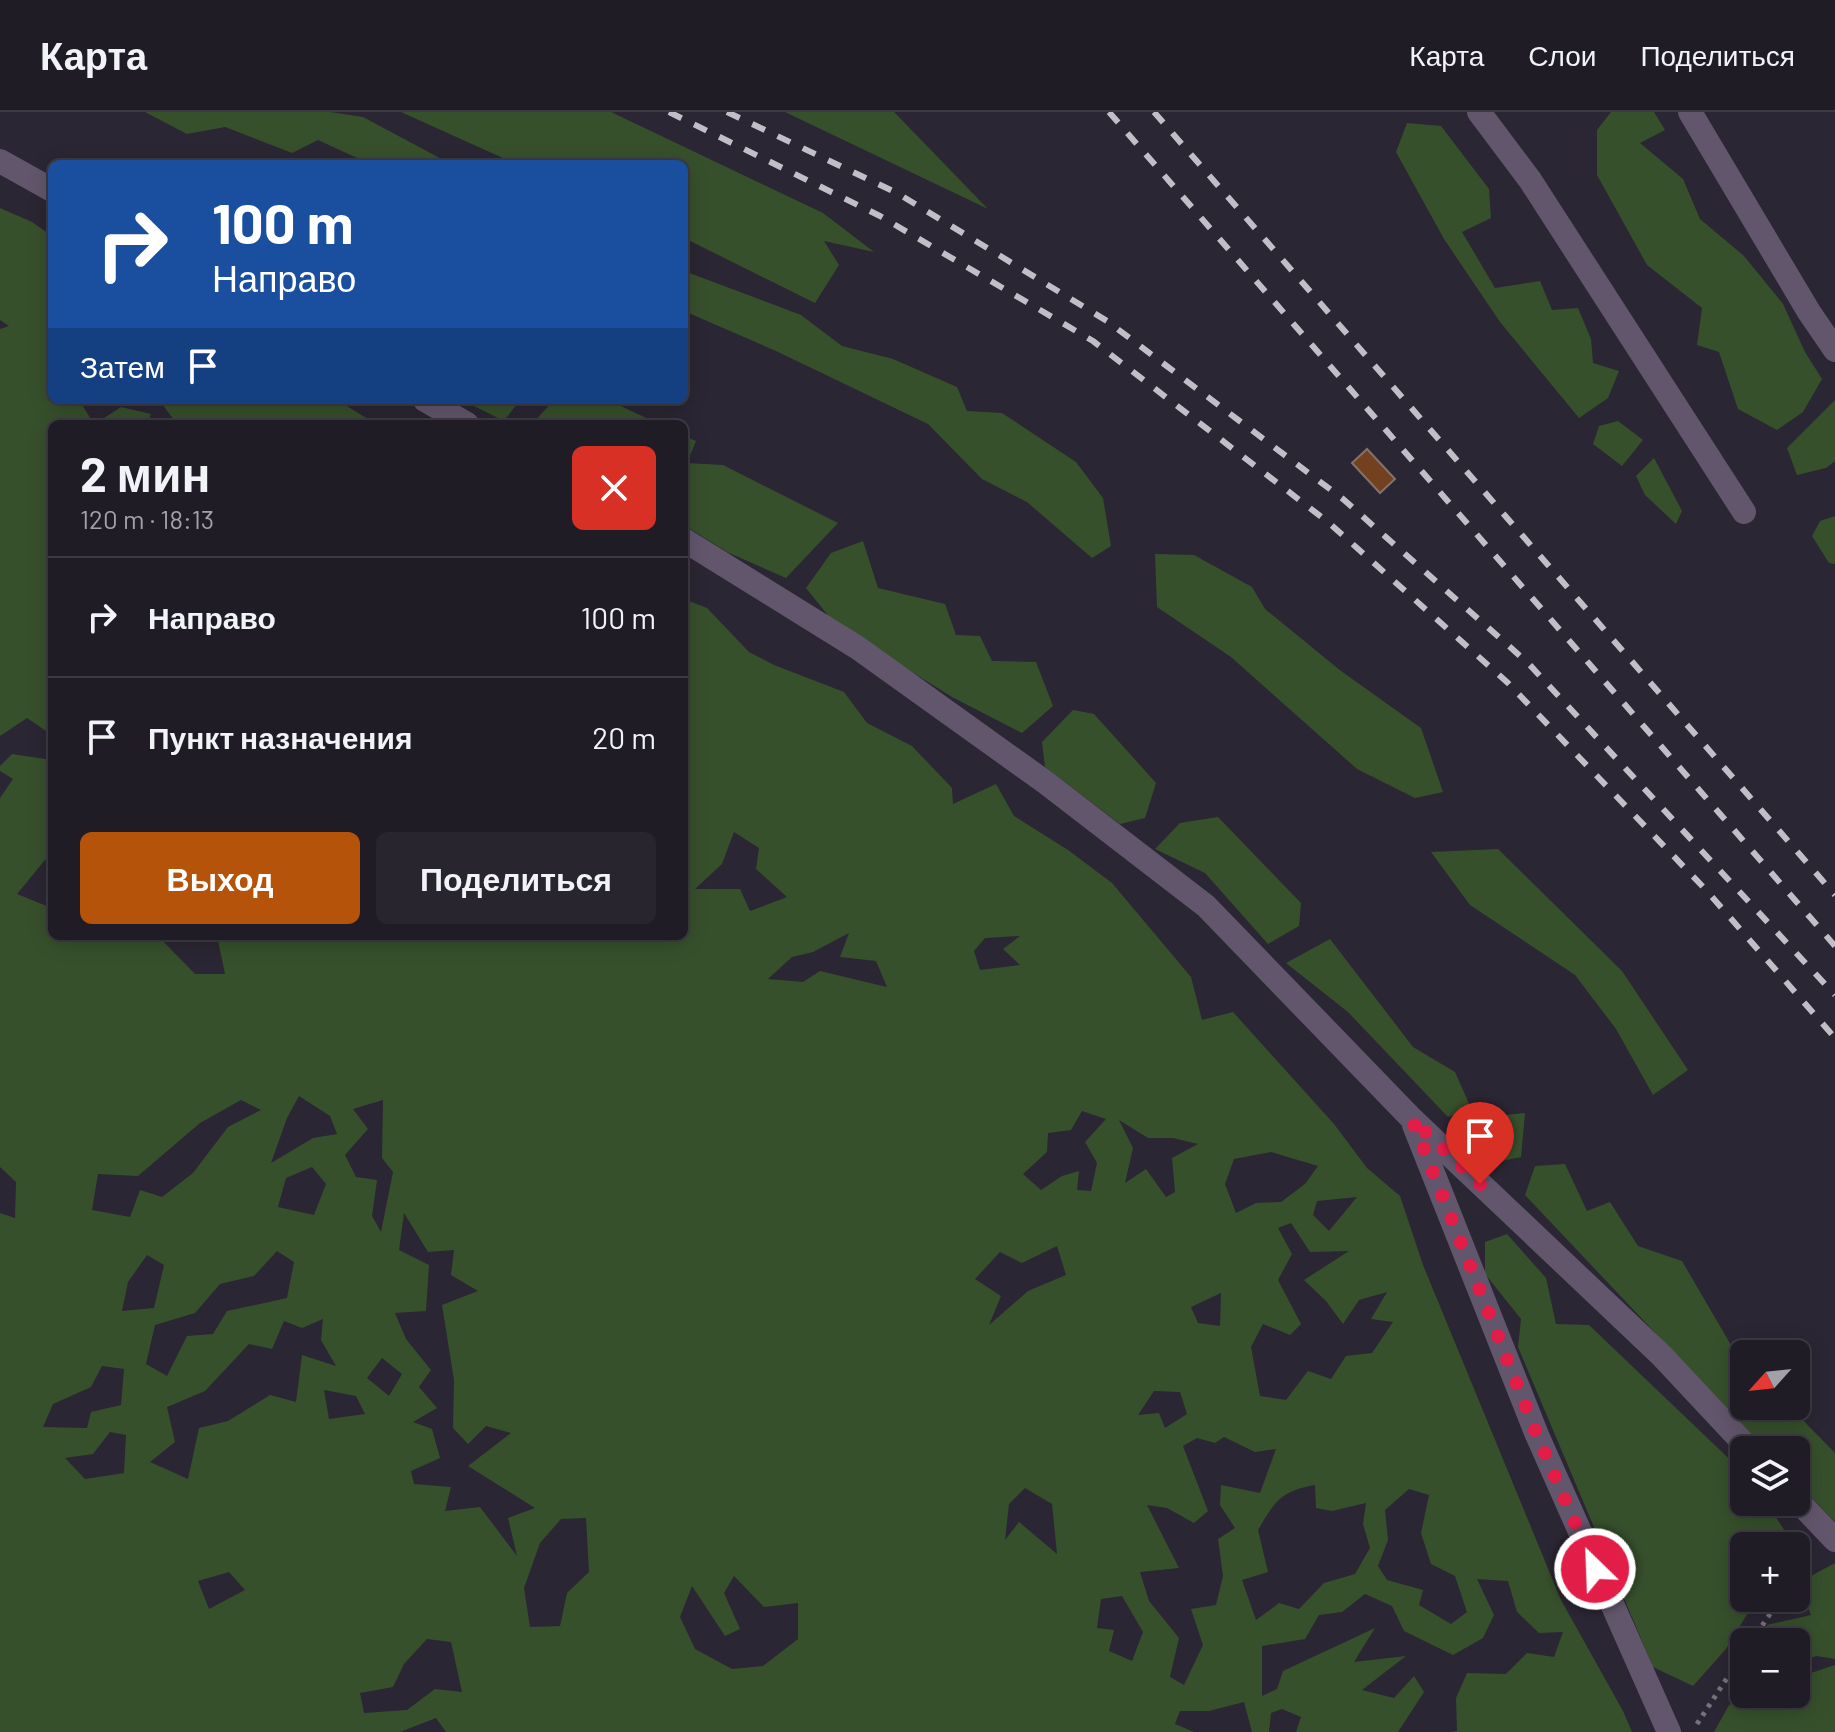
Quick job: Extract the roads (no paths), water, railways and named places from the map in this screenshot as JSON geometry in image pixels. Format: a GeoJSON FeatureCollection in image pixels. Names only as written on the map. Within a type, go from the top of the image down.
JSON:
{"type":"FeatureCollection","features":[{"type":"Feature","properties":{"kind":"lane"},"geometry":{"type":"LineString","coordinates":[[1479,112],[1530,180],[1744,512]]}},
{"type":"Feature","properties":{"kind":"lane"},"geometry":{"type":"LineString","coordinates":[[1690,112],[1809,312],[1835,350]]}},
{"type":"Feature","properties":{"kind":"lane"},"geometry":{"type":"LineString","coordinates":[[0,161],[48,188]]}},
{"type":"Feature","properties":{"kind":"lane"},"geometry":{"type":"LineString","coordinates":[[432,404],[460,420]]}},
{"type":"Feature","properties":{"kind":"lane"},"geometry":{"type":"LineString","coordinates":[[688,542],[858,648],[1045,782],[1206,906],[1412,1119],[1661,1355],[1737,1436]]}},
{"type":"Feature","properties":{"kind":"lane"},"geometry":{"type":"LineString","coordinates":[[1412,1119],[1537,1435],[1669,1732]]}},
{"type":"Feature","properties":{"kind":"lane"},"geometry":{"type":"LineString","coordinates":[[1810,1514],[1835,1540]]}},
{"type":"Feature","properties":{"kind":"railway"},"geometry":{"type":"LineString","coordinates":[[669,112],[880,216],[1093,341],[1328,522],[1508,683],[1706,890],[1835,1038]]}},
{"type":"Feature","properties":{"kind":"railway"},"geometry":{"type":"LineString","coordinates":[[727,112],[897,193],[1107,321],[1343,499],[1528,663],[1835,995]]}},
{"type":"Feature","properties":{"kind":"railway"},"geometry":{"type":"LineString","coordinates":[[1109,112],[1835,946]]}},
{"type":"Feature","properties":{"kind":"railway"},"geometry":{"type":"LineString","coordinates":[[1154,112],[1835,895]]}}]}
